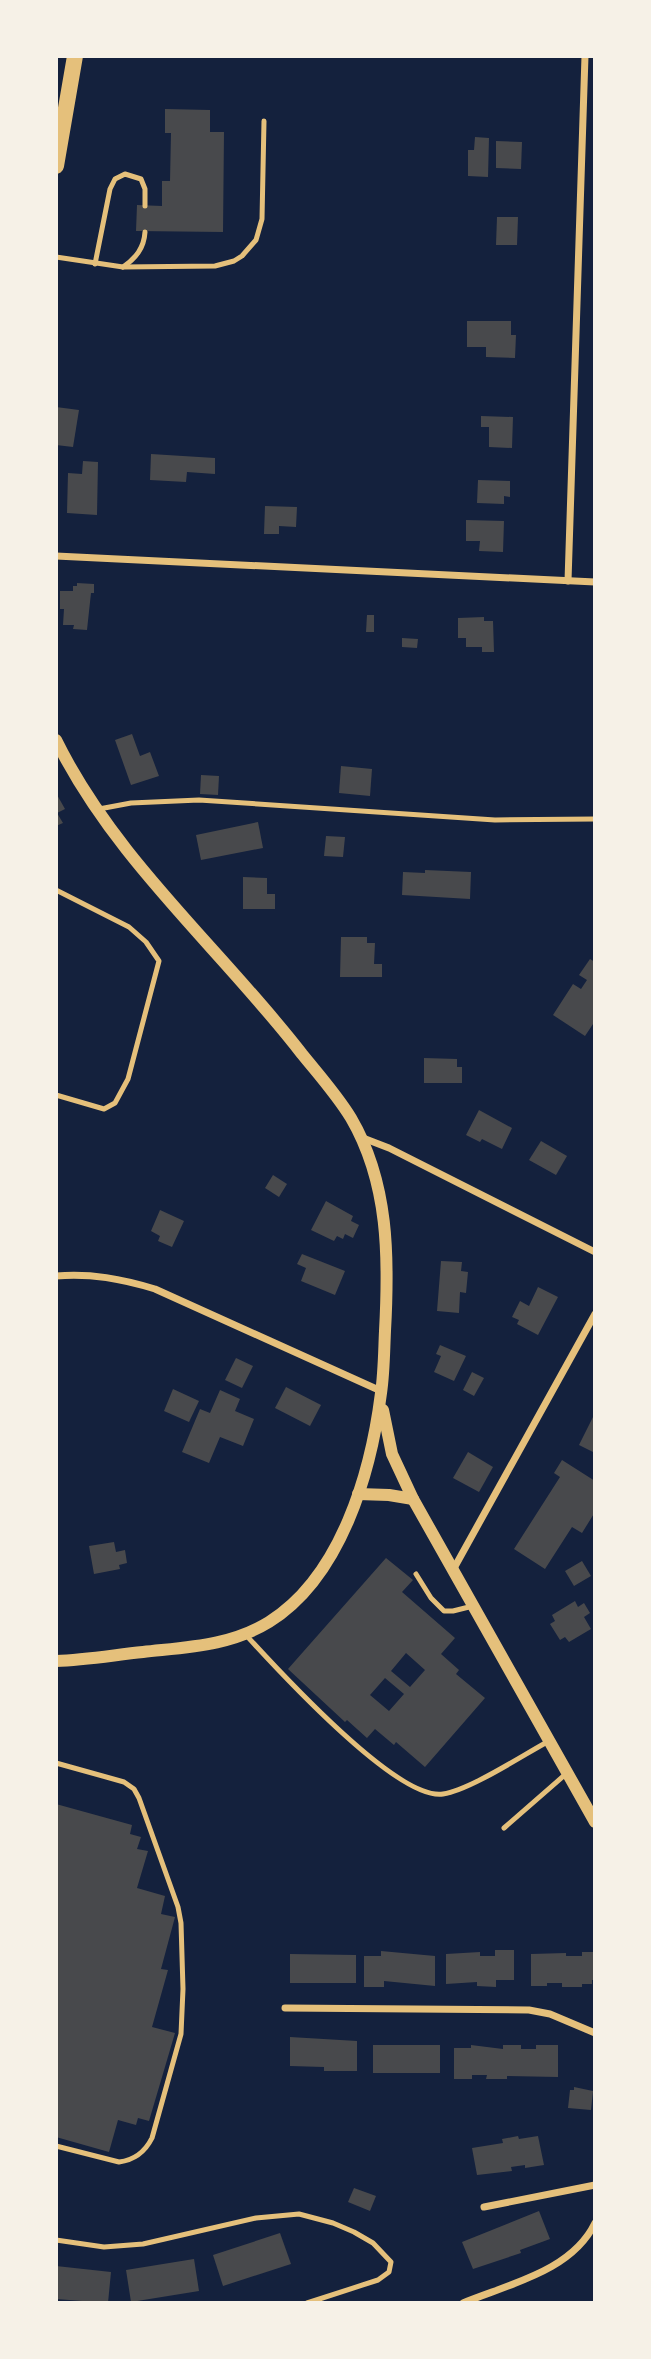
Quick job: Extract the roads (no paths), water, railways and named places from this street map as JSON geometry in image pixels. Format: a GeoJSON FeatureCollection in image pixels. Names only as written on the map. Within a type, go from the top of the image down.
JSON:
{"type":"FeatureCollection","features":[{"type":"Feature","properties":{"kind":"main road"},"geometry":{"type":"LineString","coordinates":[[56,166],[75,56]]}},
{"type":"Feature","properties":{"kind":"street"},"geometry":{"type":"LineString","coordinates":[[568,581],[585,56]]}},
{"type":"Feature","properties":{"kind":"street"},"geometry":{"type":"LineString","coordinates":[[56,556],[595,582]]}},
{"type":"Feature","properties":{"kind":"street"},"geometry":{"type":"LineString","coordinates":[[56,740],[59,754],[135,860],[291,1039],[341,1103],[361,1138],[378,1188],[388,1262],[382,1392],[376,1426],[358,1494],[331,1557],[310,1587],[284,1612],[245,1634],[212,1644],[56,1661]]}},
{"type":"Feature","properties":{"kind":"street"},"geometry":{"type":"LineString","coordinates":[[361,1138],[389,1148],[595,1252]]}},
{"type":"Feature","properties":{"kind":"street"},"geometry":{"type":"LineString","coordinates":[[56,1276],[89,1274],[155,1289],[382,1392]]}},
{"type":"Feature","properties":{"kind":"street"},"geometry":{"type":"LineString","coordinates":[[453,1570],[595,1314]]}},
{"type":"Feature","properties":{"kind":"street"},"geometry":{"type":"LineString","coordinates":[[382,1392],[387,1437],[413,1499],[595,1822]]}},
{"type":"Feature","properties":{"kind":"street"},"geometry":{"type":"LineString","coordinates":[[358,1494],[413,1499]]}},
{"type":"Feature","properties":{"kind":"street"},"geometry":{"type":"LineString","coordinates":[[285,2008],[529,2010],[550,2014],[595,2033]]}},
{"type":"Feature","properties":{"kind":"street"},"geometry":{"type":"LineString","coordinates":[[484,2207],[595,2185]]}},
{"type":"Feature","properties":{"kind":"street"},"geometry":{"type":"LineString","coordinates":[[463,2303],[565,2259],[580,2247],[595,2222]]}},
{"type":"Feature","properties":{"kind":"lane"},"geometry":{"type":"LineString","coordinates":[[56,257],[123,267],[215,266],[234,261],[250,249],[260,230],[264,121]]}},
{"type":"Feature","properties":{"kind":"lane"},"geometry":{"type":"LineString","coordinates":[[96,264],[110,189],[115,179],[125,174],[141,179],[145,189],[145,206]]}},
{"type":"Feature","properties":{"kind":"lane"},"geometry":{"type":"LineString","coordinates":[[123,267],[141,250],[145,232]]}},
{"type":"Feature","properties":{"kind":"lane"},"geometry":{"type":"LineString","coordinates":[[97,810],[131,803],[199,800],[495,820],[595,819]]}},
{"type":"Feature","properties":{"kind":"lane"},"geometry":{"type":"LineString","coordinates":[[56,890],[129,927],[146,942],[159,961],[128,1079],[116,1103],[104,1109],[56,1095]]}},
{"type":"Feature","properties":{"kind":"lane"},"geometry":{"type":"LineString","coordinates":[[416,1574],[444,1611],[473,1606]]}},
{"type":"Feature","properties":{"kind":"lane"},"geometry":{"type":"LineString","coordinates":[[245,1634],[306,1699],[397,1778],[427,1793],[443,1794],[472,1783],[549,1741]]}},
{"type":"Feature","properties":{"kind":"lane"},"geometry":{"type":"LineString","coordinates":[[56,1763],[124,1782],[134,1789],[139,1798],[178,1907],[181,1923],[183,2009],[181,2034],[148,2148],[129,2161],[119,2162],[56,2146]]}},
{"type":"Feature","properties":{"kind":"lane"},"geometry":{"type":"LineString","coordinates":[[504,1828],[567,1773]]}},
{"type":"Feature","properties":{"kind":"lane"},"geometry":{"type":"LineString","coordinates":[[56,2240],[104,2247],[143,2244],[256,2218],[299,2214],[354,2232],[388,2255],[391,2262],[389,2272],[378,2280],[307,2303]]}}]}
